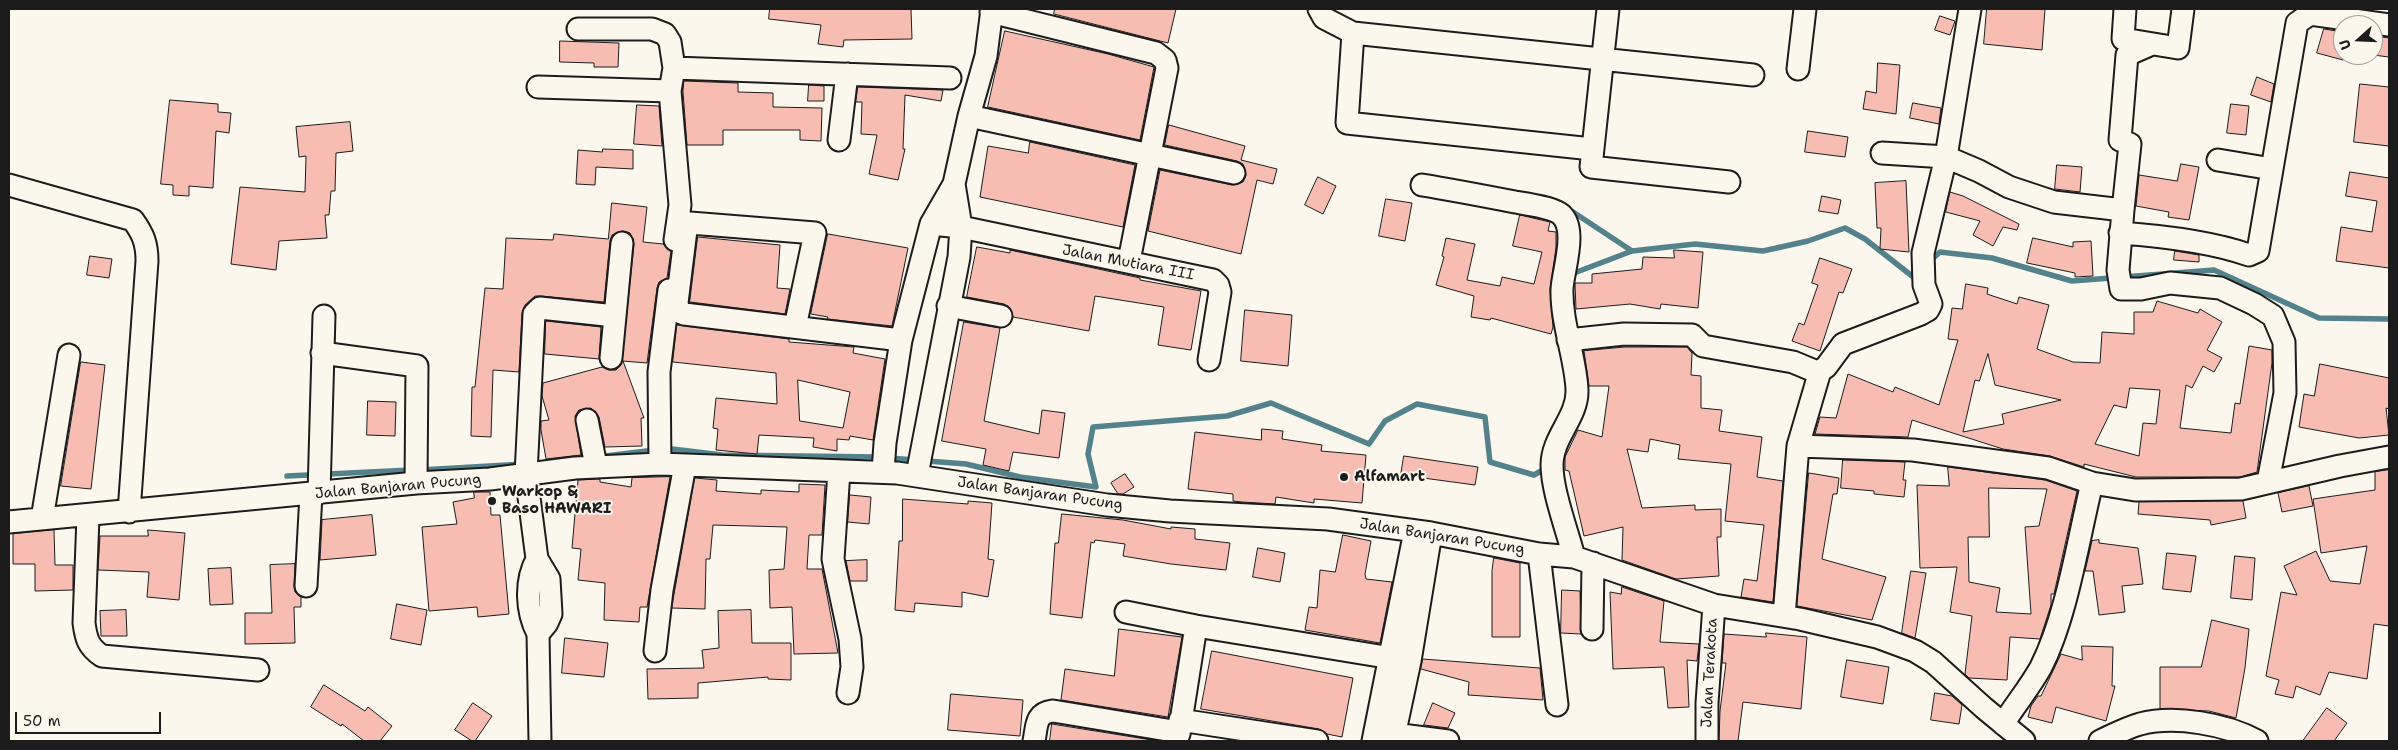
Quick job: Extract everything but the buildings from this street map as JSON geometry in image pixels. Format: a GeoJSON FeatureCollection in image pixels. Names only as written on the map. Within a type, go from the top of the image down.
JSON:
{"type":"FeatureCollection","features":[{"type":"Feature","properties":{"kind":"street"},"geometry":{"type":"LineString","coordinates":[[1319,9],[1324,18],[1353,33],[1753,75]]}},
{"type":"Feature","properties":{"kind":"street"},"geometry":{"type":"LineString","coordinates":[[1608,9],[1591,167],[1729,182]]}},
{"type":"Feature","properties":{"kind":"street"},"geometry":{"type":"LineString","coordinates":[[1798,69],[1804,9]]}},
{"type":"Feature","properties":{"kind":"street"},"geometry":{"type":"LineString","coordinates":[[1784,616],[1798,446],[1820,371],[1826,367],[1843,344],[1921,314],[1931,304],[1924,285],[1923,253],[1946,157],[1970,9]]}},
{"type":"Feature","properties":{"kind":"street"},"geometry":{"type":"LineString","coordinates":[[2125,9],[2123,39],[2178,48],[2182,9]]}},
{"type":"Feature","properties":{"kind":"street"},"geometry":{"type":"LineString","coordinates":[[884,470],[885,445],[901,340],[931,224],[954,184],[969,116],[986,56],[991,11],[1156,53],[1165,60],[1167,68],[1129,261]]}},
{"type":"Feature","properties":{"kind":"street"},"geometry":{"type":"LineString","coordinates":[[2120,233],[2163,236],[2236,250],[2249,255],[2255,254],[2260,246],[2297,23],[2300,19],[2310,14],[2389,25]]}},
{"type":"Feature","properties":{"kind":"street"},"geometry":{"type":"LineString","coordinates":[[578,29],[652,29],[665,34],[670,42],[674,68],[670,91],[680,205],[658,372],[660,454]]}},
{"type":"Feature","properties":{"kind":"street"},"geometry":{"type":"LineString","coordinates":[[1353,33],[1347,123],[1592,149]]}},
{"type":"Feature","properties":{"kind":"street"},"geometry":{"type":"LineString","coordinates":[[2152,44],[2127,55],[2120,140],[2130,144],[2120,233],[2120,279],[2141,289],[2170,283],[2220,288],[2254,304],[2273,316],[2284,342],[2285,393],[2268,482]]}},
{"type":"Feature","properties":{"kind":"street"},"geometry":{"type":"LineString","coordinates":[[674,68],[950,78]]}},
{"type":"Feature","properties":{"kind":"street"},"geometry":{"type":"LineString","coordinates":[[839,140],[847,74]]}},
{"type":"Feature","properties":{"kind":"street"},"geometry":{"type":"LineString","coordinates":[[538,87],[670,91]]}},
{"type":"Feature","properties":{"kind":"street"},"geometry":{"type":"LineString","coordinates":[[969,116],[1234,173]]}},
{"type":"Feature","properties":{"kind":"street"},"geometry":{"type":"LineString","coordinates":[[1882,153],[1946,157],[1979,170],[2009,187],[2054,202],[2123,210]]}},
{"type":"Feature","properties":{"kind":"street"},"geometry":{"type":"LineString","coordinates":[[2218,160],[2272,170]]}},
{"type":"Feature","properties":{"kind":"street"},"geometry":{"type":"LineString","coordinates":[[918,463],[959,257],[961,227],[954,184]]}},
{"type":"Feature","properties":{"kind":"street"},"geometry":{"type":"LineString","coordinates":[[9,185],[133,220],[147,244],[129,512]]}},
{"type":"Feature","properties":{"kind":"street"},"geometry":{"type":"LineString","coordinates":[[1422,185],[1534,205],[1560,213],[1568,224],[1567,262],[1562,289],[1568,340],[1577,388],[1577,405],[1559,439],[1552,464],[1558,499],[1584,560],[1592,629]]}},
{"type":"Feature","properties":{"kind":"street"},"geometry":{"type":"LineString","coordinates":[[795,327],[815,234],[690,223],[686,230],[677,303],[679,312],[684,314],[901,340]]}},
{"type":"Feature","properties":{"kind":"street","name":"Jalan Mutiara III"},"geometry":{"type":"LineString","coordinates":[[931,224],[961,227],[1080,254],[1129,261],[1213,280],[1218,285],[1220,303],[1209,360]]}},
{"type":"Feature","properties":{"kind":"street"},"geometry":{"type":"LineString","coordinates":[[611,358],[622,243]]}},
{"type":"Feature","properties":{"kind":"street"},"geometry":{"type":"LineString","coordinates":[[948,306],[1001,316]]}},
{"type":"Feature","properties":{"kind":"street"},"geometry":{"type":"LineString","coordinates":[[540,741],[538,634],[531,622],[529,578],[538,559],[526,466],[534,314],[540,308],[615,316]]}},
{"type":"Feature","properties":{"kind":"street"},"geometry":{"type":"LineString","coordinates":[[306,586],[316,483],[324,316]]}},
{"type":"Feature","properties":{"kind":"street"},"geometry":{"type":"LineString","coordinates":[[1568,340],[1624,334],[1692,335],[1702,346],[1786,361],[1820,371]]}},
{"type":"Feature","properties":{"kind":"street"},"geometry":{"type":"LineString","coordinates":[[322,353],[417,366],[416,471]]}},
{"type":"Feature","properties":{"kind":"street"},"geometry":{"type":"LineString","coordinates":[[42,519],[69,356]]}},
{"type":"Feature","properties":{"kind":"street"},"geometry":{"type":"LineString","coordinates":[[587,420],[595,459]]}},
{"type":"Feature","properties":{"kind":"street"},"geometry":{"type":"LineString","coordinates":[[1798,446],[1913,450],[2048,468],[2092,484],[2135,490],[2241,488],[2389,457]]}},
{"type":"Feature","properties":{"kind":"street","name":"Jalan Banjaran Pucung"},"geometry":{"type":"LineString","coordinates":[[9,522],[129,512],[316,483],[416,471],[490,479],[526,466],[660,454],[685,465],[839,471],[884,470],[918,463],[1107,505],[1170,511],[1328,519],[1423,532],[1539,554],[1584,560],[1665,590],[1714,605],[1784,616],[1877,637],[1916,651],[1934,662],[2024,741]]}},
{"type":"Feature","properties":{"kind":"street"},"geometry":{"type":"LineString","coordinates":[[655,651],[662,590],[685,465]]}},
{"type":"Feature","properties":{"kind":"street"},"geometry":{"type":"LineString","coordinates":[[839,471],[833,559],[850,639],[852,667],[848,693]]}},
{"type":"Feature","properties":{"kind":"street"},"geometry":{"type":"LineString","coordinates":[[2003,724],[2041,667],[2060,618],[2092,484]]}},
{"type":"Feature","properties":{"kind":"street"},"geometry":{"type":"LineString","coordinates":[[88,516],[84,623],[86,638],[92,649],[102,656],[258,670]]}},
{"type":"Feature","properties":{"kind":"street"},"geometry":{"type":"LineString","coordinates":[[1373,741],[1389,658],[1423,532]]}},
{"type":"Feature","properties":{"kind":"street"},"geometry":{"type":"LineString","coordinates":[[1423,532],[1410,661],[1394,738],[1448,741]]}},
{"type":"Feature","properties":{"kind":"street"},"geometry":{"type":"LineString","coordinates":[[1539,554],[1557,705]]}},
{"type":"Feature","properties":{"kind":"street","name":"Jalan Terakota"},"geometry":{"type":"LineString","coordinates":[[1707,741],[1707,703],[1714,605]]}},
{"type":"Feature","properties":{"kind":"street"},"geometry":{"type":"LineString","coordinates":[[1126,612],[1196,626],[1410,661]]}},
{"type":"Feature","properties":{"kind":"street"},"geometry":{"type":"LineString","coordinates":[[1179,731],[1196,626]]}},
{"type":"Feature","properties":{"kind":"street"},"geometry":{"type":"LineString","coordinates":[[1034,741],[1039,717],[1044,712],[1053,711],[1179,731],[1317,741]]}},
{"type":"Feature","properties":{"kind":"street"},"geometry":{"type":"LineString","coordinates":[[2100,741],[2129,727],[2158,721],[2224,726],[2258,741]]}},
{"type":"Feature","properties":{"kind":"waterway"},"geometry":{"type":"LineString","coordinates":[[1573,212],[1632,251],[1695,244],[1763,251],[1808,241],[1845,228],[1865,239],[1912,276],[1918,271]]}},
{"type":"Feature","properties":{"kind":"waterway"},"geometry":{"type":"LineString","coordinates":[[1569,275],[1632,251]]}},
{"type":"Feature","properties":{"kind":"waterway"},"geometry":{"type":"LineString","coordinates":[[1931,260],[1940,252],[1992,258],[2072,281],[2214,270],[2319,318],[2389,319]]}},
{"type":"Feature","properties":{"kind":"waterway"},"geometry":{"type":"LineString","coordinates":[[889,458],[966,464],[1020,477],[1096,487],[1088,454],[1093,427],[1227,416],[1271,403],[1369,444],[1385,421],[1417,404],[1485,417],[1490,462],[1534,475],[1546,468]]}},
{"type":"Feature","properties":{"kind":"waterway"},"geometry":{"type":"LineString","coordinates":[[664,448],[722,455],[879,457]]}},
{"type":"Feature","properties":{"kind":"waterway"},"geometry":{"type":"LineString","coordinates":[[605,456],[655,450]]}},
{"type":"Feature","properties":{"kind":"waterway"},"geometry":{"type":"LineString","coordinates":[[420,470],[524,464]]}},
{"type":"Feature","properties":{"kind":"waterway"},"geometry":{"type":"LineString","coordinates":[[287,476],[411,470]]}},
{"type":"Feature","properties":{"kind":"place","name":"Alfamart"},"geometry":{"type":"Point","coordinates":[1344,477]}},
{"type":"Feature","properties":{"kind":"place","name":"Warkop & Baso HAWARI"},"geometry":{"type":"Point","coordinates":[492,501]}}]}
